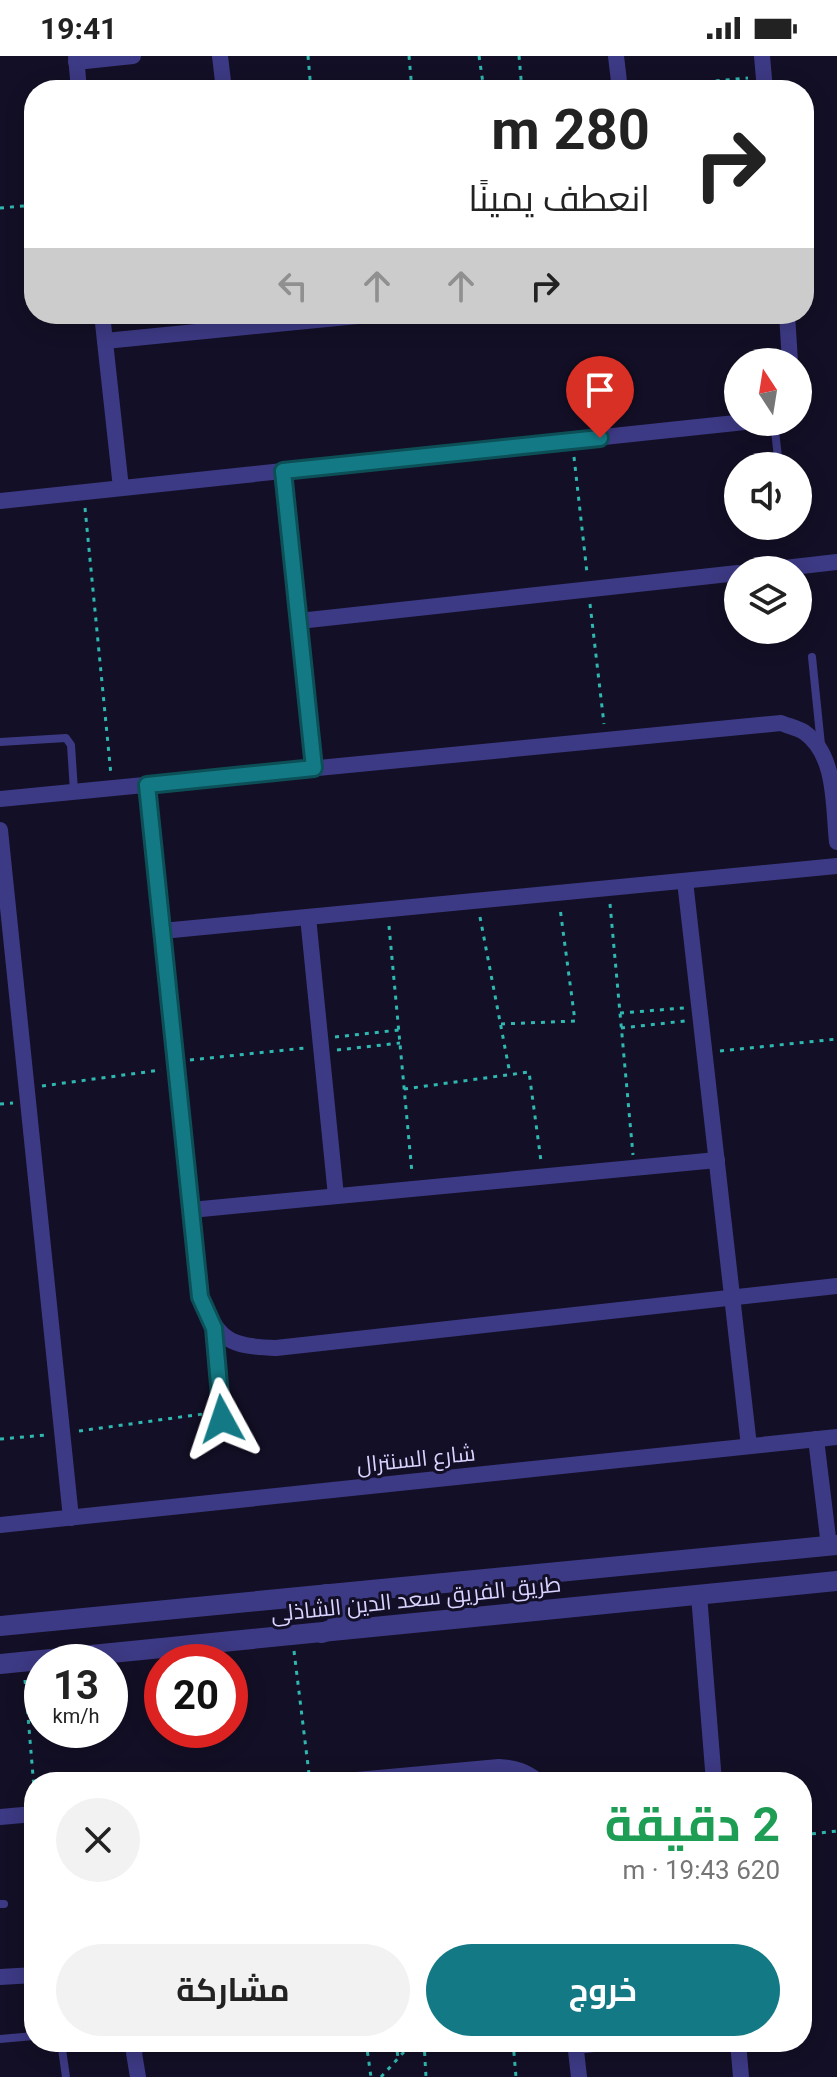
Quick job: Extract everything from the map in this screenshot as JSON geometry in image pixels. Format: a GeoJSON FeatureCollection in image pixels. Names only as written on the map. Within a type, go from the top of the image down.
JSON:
{"type":"FeatureCollection","features":[{"type":"Feature","properties":{"kind":"street"},"geometry":{"type":"LineString","coordinates":[[78,80],[76,59],[133,56]]}},
{"type":"Feature","properties":{"kind":"street"},"geometry":{"type":"LineString","coordinates":[[220,56],[223,80]]}},
{"type":"Feature","properties":{"kind":"street"},"geometry":{"type":"LineString","coordinates":[[616,56],[619,80]]}},
{"type":"Feature","properties":{"kind":"street"},"geometry":{"type":"LineString","coordinates":[[762,56],[764,80]]}},
{"type":"Feature","properties":{"kind":"street"},"geometry":{"type":"LineString","coordinates":[[103,324],[121,488]]}},
{"type":"Feature","properties":{"kind":"street"},"geometry":{"type":"LineString","coordinates":[[105,341],[221,324]]}},
{"type":"Feature","properties":{"kind":"street"},"geometry":{"type":"LineString","coordinates":[[788,324],[789,348]]}},
{"type":"Feature","properties":{"kind":"street"},"geometry":{"type":"LineString","coordinates":[[0,501],[724,424]]}},
{"type":"Feature","properties":{"kind":"street"},"geometry":{"type":"LineString","coordinates":[[283,471],[314,768]]}},
{"type":"Feature","properties":{"kind":"street"},"geometry":{"type":"LineString","coordinates":[[812,565],[837,562]]}},
{"type":"Feature","properties":{"kind":"street"},"geometry":{"type":"LineString","coordinates":[[299,621],[724,575]]}},
{"type":"Feature","properties":{"kind":"street"},"geometry":{"type":"LineString","coordinates":[[0,799],[781,723],[804,732],[821,750],[830,773],[837,842]]}},
{"type":"Feature","properties":{"kind":"street"},"geometry":{"type":"LineString","coordinates":[[147,785],[200,1297],[214,1328],[242,1347],[276,1348],[837,1286]]}},
{"type":"Feature","properties":{"kind":"street"},"geometry":{"type":"LineString","coordinates":[[0,830],[71,1518]]}},
{"type":"Feature","properties":{"kind":"street"},"geometry":{"type":"LineString","coordinates":[[162,931],[837,866]]}},
{"type":"Feature","properties":{"kind":"street"},"geometry":{"type":"LineString","coordinates":[[685,881],[749,1446]]}},
{"type":"Feature","properties":{"kind":"street"},"geometry":{"type":"LineString","coordinates":[[308,917],[336,1196]]}},
{"type":"Feature","properties":{"kind":"street"},"geometry":{"type":"LineString","coordinates":[[191,1210],[717,1160]]}},
{"type":"Feature","properties":{"kind":"street","name":"شارع السنترال"},"geometry":{"type":"LineString","coordinates":[[0,1525],[837,1437]]}},
{"type":"Feature","properties":{"kind":"street"},"geometry":{"type":"LineString","coordinates":[[816,1439],[833,1545]]}},
{"type":"Feature","properties":{"kind":"street","name":"طريق الفريق سعد الدين الشاذلى"},"geometry":{"type":"LineString","coordinates":[[0,1626],[833,1545]]}},
{"type":"Feature","properties":{"kind":"street","name":"طريق الفريق سعد الدين الشاذلى"},"geometry":{"type":"LineString","coordinates":[[128,1652],[837,1581]]}},
{"type":"Feature","properties":{"kind":"street"},"geometry":{"type":"LineString","coordinates":[[393,1588],[377,1594],[371,1606],[374,1622],[381,1626],[393,1626]]}},
{"type":"Feature","properties":{"kind":"street"},"geometry":{"type":"LineString","coordinates":[[322,1633],[335,1628],[341,1613],[335,1598],[326,1594]]}},
{"type":"Feature","properties":{"kind":"street"},"geometry":{"type":"LineString","coordinates":[[699,1595],[713,1772]]}},
{"type":"Feature","properties":{"kind":"street","name":"طريق الفريق سعد الدين الشاذلى"},"geometry":{"type":"LineString","coordinates":[[0,1664],[24,1662]]}},
{"type":"Feature","properties":{"kind":"street"},"geometry":{"type":"LineString","coordinates":[[444,1772],[513,1767],[526,1772]]}},
{"type":"Feature","properties":{"kind":"street"},"geometry":{"type":"LineString","coordinates":[[0,1817],[24,1815]]}},
{"type":"Feature","properties":{"kind":"street"},"geometry":{"type":"LineString","coordinates":[[0,1977],[24,1976]]}},
{"type":"Feature","properties":{"kind":"street"},"geometry":{"type":"LineString","coordinates":[[134,2052],[138,2077]]}},
{"type":"Feature","properties":{"kind":"street"},"geometry":{"type":"LineString","coordinates":[[576,2052],[579,2077]]}},
{"type":"Feature","properties":{"kind":"street"},"geometry":{"type":"LineString","coordinates":[[739,2052],[741,2077]]}},
{"type":"Feature","properties":{"kind":"lane"},"geometry":{"type":"LineString","coordinates":[[812,657],[821,750]]}},
{"type":"Feature","properties":{"kind":"lane"},"geometry":{"type":"LineString","coordinates":[[0,742],[66,738],[71,745],[74,792]]}},
{"type":"Feature","properties":{"kind":"lane"},"geometry":{"type":"LineString","coordinates":[[214,1328],[222,1415]]}},
{"type":"Feature","properties":{"kind":"lane"},"geometry":{"type":"LineString","coordinates":[[0,2039],[24,2037]]}},
{"type":"Feature","properties":{"kind":"lane"},"geometry":{"type":"LineString","coordinates":[[62,2052],[66,2077]]}},
{"type":"Feature","properties":{"kind":"path"},"geometry":{"type":"LineString","coordinates":[[308,56],[310,80]]}},
{"type":"Feature","properties":{"kind":"path"},"geometry":{"type":"LineString","coordinates":[[409,56],[411,80]]}},
{"type":"Feature","properties":{"kind":"path"},"geometry":{"type":"LineString","coordinates":[[479,56],[483,80]]}},
{"type":"Feature","properties":{"kind":"path"},"geometry":{"type":"LineString","coordinates":[[519,56],[521,80]]}},
{"type":"Feature","properties":{"kind":"path"},"geometry":{"type":"LineString","coordinates":[[0,208],[24,206]]}},
{"type":"Feature","properties":{"kind":"path"},"geometry":{"type":"LineString","coordinates":[[83,492],[112,788]]}},
{"type":"Feature","properties":{"kind":"path"},"geometry":{"type":"LineString","coordinates":[[608,888],[635,1168]]}},
{"type":"Feature","properties":{"kind":"path"},"geometry":{"type":"LineString","coordinates":[[501,1024],[575,1021],[559,893]]}},
{"type":"Feature","properties":{"kind":"path"},"geometry":{"type":"LineString","coordinates":[[477,901],[510,1074]]}},
{"type":"Feature","properties":{"kind":"path"},"geometry":{"type":"LineString","coordinates":[[387,909],[414,1189]]}},
{"type":"Feature","properties":{"kind":"path"},"geometry":{"type":"LineString","coordinates":[[620,1013],[700,1013]]}},
{"type":"Feature","properties":{"kind":"path"},"geometry":{"type":"LineString","coordinates":[[621,1028],[700,1013]]}},
{"type":"Feature","properties":{"kind":"path"},"geometry":{"type":"LineString","coordinates":[[27,1088],[321,1045],[399,1030]]}},
{"type":"Feature","properties":{"kind":"path"},"geometry":{"type":"LineString","coordinates":[[705,1053],[837,1039]]}},
{"type":"Feature","properties":{"kind":"path"},"geometry":{"type":"LineString","coordinates":[[321,1045],[400,1043]]}},
{"type":"Feature","properties":{"kind":"path"},"geometry":{"type":"LineString","coordinates":[[404,1089],[529,1072],[543,1177]]}},
{"type":"Feature","properties":{"kind":"path"},"geometry":{"type":"LineString","coordinates":[[0,1439],[222,1415]]}},
{"type":"Feature","properties":{"kind":"path"},"geometry":{"type":"LineString","coordinates":[[292,1636],[309,1772]]}},
{"type":"Feature","properties":{"kind":"path"},"geometry":{"type":"LineString","coordinates":[[31,1748],[33,1772]]}},
{"type":"Feature","properties":{"kind":"path"},"geometry":{"type":"LineString","coordinates":[[812,1834],[837,1831]]}},
{"type":"Feature","properties":{"kind":"path"},"geometry":{"type":"LineString","coordinates":[[367,2052],[371,2077]]}},
{"type":"Feature","properties":{"kind":"path"},"geometry":{"type":"LineString","coordinates":[[397,2052],[398,2059]]}},
{"type":"Feature","properties":{"kind":"path"},"geometry":{"type":"LineString","coordinates":[[381,2077],[404,2052]]}},
{"type":"Feature","properties":{"kind":"path"},"geometry":{"type":"LineString","coordinates":[[425,2052],[426,2077]]}},
{"type":"Feature","properties":{"kind":"path"},"geometry":{"type":"LineString","coordinates":[[514,2052],[516,2077]]}},
{"type":"Feature","properties":{"kind":"route"},"geometry":{"type":"LineString","coordinates":[[222,1419],[214,1328],[200,1297],[147,785],[314,768],[283,471],[600,438]]}}]}
